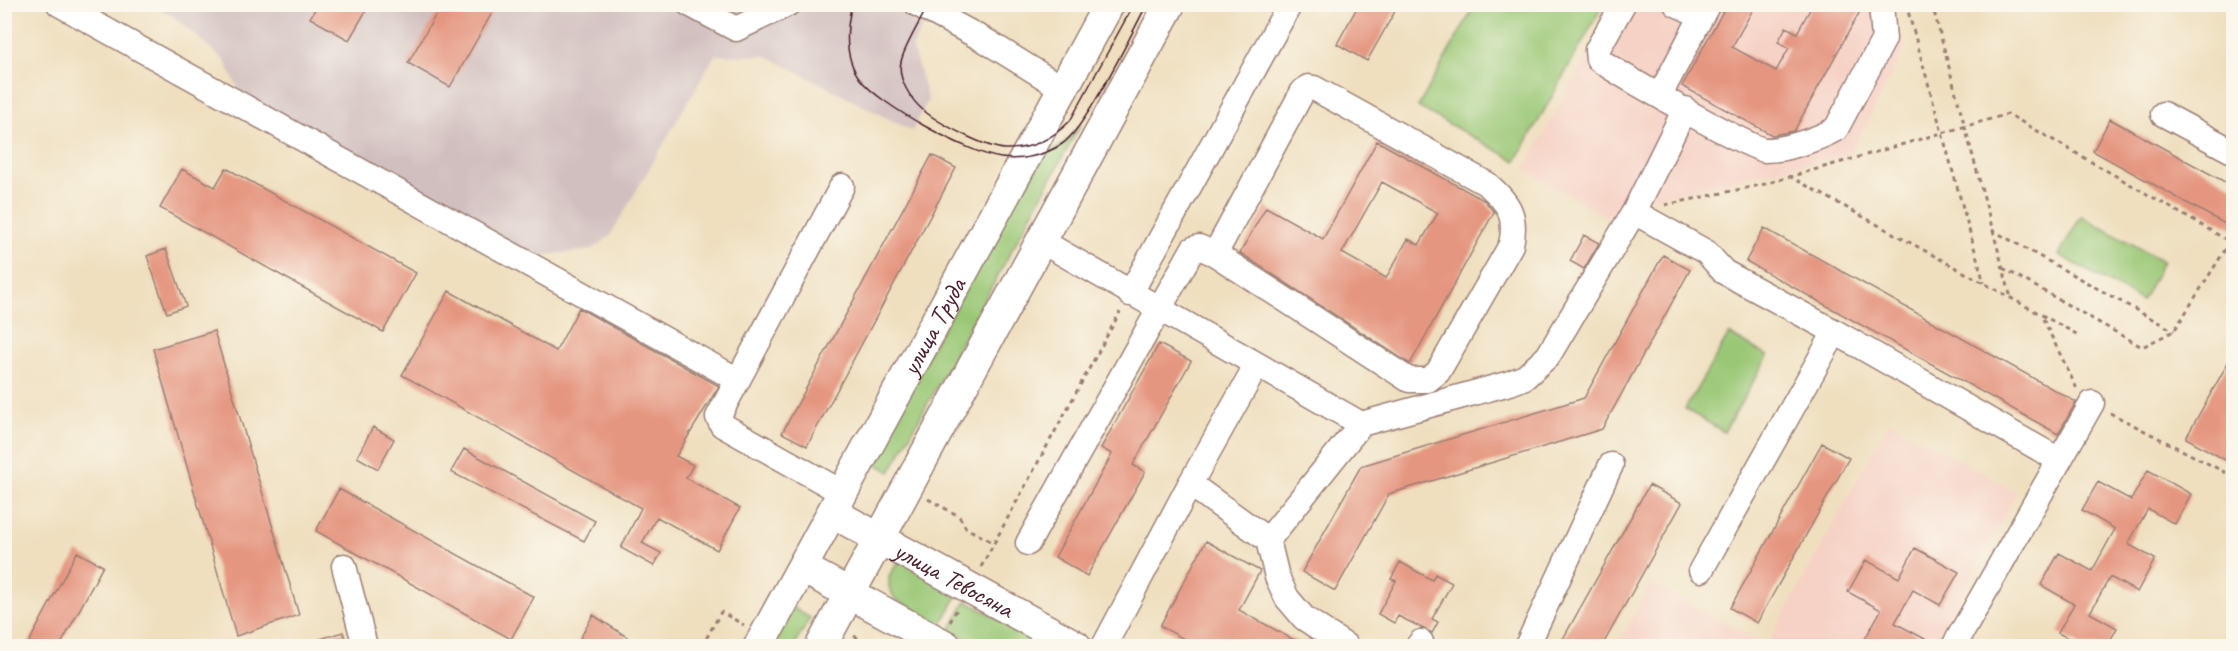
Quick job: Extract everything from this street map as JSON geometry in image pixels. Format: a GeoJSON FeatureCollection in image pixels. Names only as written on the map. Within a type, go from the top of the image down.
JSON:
{"type":"FeatureCollection","features":[{"type":"Feature","properties":{"kind":"main road","name":"улица Труда"},"geometry":{"type":"LineString","coordinates":[[751,636],[803,568],[1109,4]]}},
{"type":"Feature","properties":{"kind":"main road"},"geometry":{"type":"LineString","coordinates":[[821,646],[909,488],[1170,4]]}},
{"type":"Feature","properties":{"kind":"main road","name":"улица Тевосяна"},"geometry":{"type":"LineString","coordinates":[[838,503],[881,539],[1076,646]]}},
{"type":"Feature","properties":{"kind":"main road"},"geometry":{"type":"LineString","coordinates":[[803,568],[946,646]]}},
{"type":"Feature","properties":{"kind":"lane"},"geometry":{"type":"LineString","coordinates":[[59,4],[738,380]]}},
{"type":"Feature","properties":{"kind":"lane"},"geometry":{"type":"LineString","coordinates":[[689,4],[736,29],[788,4]]}},
{"type":"Feature","properties":{"kind":"lane"},"geometry":{"type":"LineString","coordinates":[[917,4],[986,41],[1062,88]]}},
{"type":"Feature","properties":{"kind":"lane"},"geometry":{"type":"LineString","coordinates":[[1130,294],[1290,4]]}},
{"type":"Feature","properties":{"kind":"lane"},"geometry":{"type":"LineString","coordinates":[[1623,4],[1597,50],[1596,56],[1600,61],[1735,137],[1766,150],[1785,147],[1834,130],[1884,39],[1881,4]]}},
{"type":"Feature","properties":{"kind":"lane"},"geometry":{"type":"LineString","coordinates":[[1676,4],[1689,10],[1707,4]]}},
{"type":"Feature","properties":{"kind":"lane"},"geometry":{"type":"LineString","coordinates":[[1660,95],[1707,4]]}},
{"type":"Feature","properties":{"kind":"lane"},"geometry":{"type":"LineString","coordinates":[[1028,543],[1193,249],[1202,248],[1215,254],[1409,380],[1418,382],[1428,380],[1446,361],[1511,245],[1515,225],[1501,196],[1487,184],[1311,87],[1303,91],[1215,254]]}},
{"type":"Feature","properties":{"kind":"lane"},"geometry":{"type":"LineString","coordinates":[[1268,540],[1361,424],[1510,383],[1525,377],[1538,367],[1557,343],[1634,212],[1685,109]]}},
{"type":"Feature","properties":{"kind":"lane"},"geometry":{"type":"LineString","coordinates":[[2163,114],[2234,152]]}},
{"type":"Feature","properties":{"kind":"lane"},"geometry":{"type":"LineString","coordinates":[[838,503],[720,423],[719,414],[842,186]]}},
{"type":"Feature","properties":{"kind":"lane"},"geometry":{"type":"LineString","coordinates":[[1634,212],[1706,252],[1724,272],[1835,332],[2059,460]]}},
{"type":"Feature","properties":{"kind":"lane"},"geometry":{"type":"LineString","coordinates":[[1041,241],[1130,294],[1361,424]]}},
{"type":"Feature","properties":{"kind":"lane"},"geometry":{"type":"LineString","coordinates":[[1701,570],[1835,332]]}},
{"type":"Feature","properties":{"kind":"lane"},"geometry":{"type":"LineString","coordinates":[[1104,646],[1190,484],[1257,365]]}},
{"type":"Feature","properties":{"kind":"lane"},"geometry":{"type":"LineString","coordinates":[[1954,646],[2092,403]]}},
{"type":"Feature","properties":{"kind":"lane"},"geometry":{"type":"LineString","coordinates":[[1527,646],[1611,465]]}},
{"type":"Feature","properties":{"kind":"lane"},"geometry":{"type":"LineString","coordinates":[[1190,484],[1268,540],[1277,578],[1287,598],[1304,618],[1346,646]]}},
{"type":"Feature","properties":{"kind":"lane"},"geometry":{"type":"LineString","coordinates":[[344,566],[366,646]]}},
{"type":"Feature","properties":{"kind":"path"},"geometry":{"type":"LineString","coordinates":[[1906,4],[1984,284]]}},
{"type":"Feature","properties":{"kind":"path"},"geometry":{"type":"LineString","coordinates":[[1932,4],[2012,300]]}},
{"type":"Feature","properties":{"kind":"path"},"geometry":{"type":"LineString","coordinates":[[1634,212],[1789,176],[1941,131],[2008,114],[2232,243],[2174,331],[2142,347],[2003,268]]}},
{"type":"Feature","properties":{"kind":"path"},"geometry":{"type":"LineString","coordinates":[[1789,176],[2080,336]]}},
{"type":"Feature","properties":{"kind":"path"},"geometry":{"type":"LineString","coordinates":[[1992,230],[2174,331]]}},
{"type":"Feature","properties":{"kind":"path"},"geometry":{"type":"LineString","coordinates":[[980,568],[1130,294]]}},
{"type":"Feature","properties":{"kind":"path"},"geometry":{"type":"LineString","coordinates":[[2042,317],[2079,395],[2234,477]]}},
{"type":"Feature","properties":{"kind":"path"},"geometry":{"type":"LineString","coordinates":[[909,488],[959,516],[966,528],[994,543]]}},
{"type":"Feature","properties":{"kind":"path"},"geometry":{"type":"LineString","coordinates":[[702,646],[721,612],[751,636]]}},
{"type":"Feature","properties":{"kind":"path"},"geometry":{"type":"LineString","coordinates":[[852,634],[872,646]]}},
{"type":"Feature","properties":{"kind":"shaded area"},"geometry":{"type":"Polygon","coordinates":[[[151,5],[935,5],[912,47],[928,100],[912,131],[767,56],[715,55],[610,236],[591,250],[534,256],[240,93],[225,61],[173,16],[151,5]]]}},
{"type":"Feature","properties":{"kind":"shaded area"},"geometry":{"type":"Polygon","coordinates":[[[1616,5],[1892,5],[1905,49],[1851,153],[1639,202],[1613,220],[1524,169],[1616,5]]]}},
{"type":"Feature","properties":{"kind":"shaded area"},"geometry":{"type":"Polygon","coordinates":[[[1889,422],[2017,492],[1933,646],[1767,646],[1889,422]]]}},
{"type":"Feature","properties":{"kind":"shaded area"},"geometry":{"type":"Polygon","coordinates":[[[1651,583],[1767,646],[1617,646],[1651,583]]]}},
{"type":"Feature","properties":{"kind":"green space"},"geometry":{"type":"Polygon","coordinates":[[[1475,5],[1603,5],[1516,161],[1418,107],[1475,5]]]}},
{"type":"Feature","properties":{"kind":"green space"},"geometry":{"type":"Polygon","coordinates":[[[1081,124],[890,472],[870,460],[1036,158],[1050,153],[1061,145],[1081,124]]]}},
{"type":"Feature","properties":{"kind":"green space"},"geometry":{"type":"Polygon","coordinates":[[[2081,216],[2163,261],[2142,301],[2059,255],[2081,216]]]}},
{"type":"Feature","properties":{"kind":"green space"},"geometry":{"type":"Polygon","coordinates":[[[1729,334],[1768,356],[1724,432],[1685,409],[1729,334]]]}},
{"type":"Feature","properties":{"kind":"green space"},"geometry":{"type":"Polygon","coordinates":[[[899,561],[963,586],[941,624],[895,599],[889,587],[889,576],[899,561]]]}},
{"type":"Feature","properties":{"kind":"green space"},"geometry":{"type":"Polygon","coordinates":[[[966,601],[1049,646],[980,646],[950,630],[966,601]]]}},
{"type":"Feature","properties":{"kind":"green space"},"geometry":{"type":"Polygon","coordinates":[[[790,606],[810,618],[794,646],[768,646],[790,606]]]}},
{"type":"Feature","properties":{"kind":"building"},"geometry":{"type":"Polygon","coordinates":[[[318,4],[370,4],[349,40],[310,18],[318,4]]]}},
{"type":"Feature","properties":{"kind":"building"},"geometry":{"type":"Polygon","coordinates":[[[442,4],[497,4],[450,87],[408,63],[442,4]]]}},
{"type":"Feature","properties":{"kind":"building"},"geometry":{"type":"Polygon","coordinates":[[[1359,4],[1399,4],[1367,61],[1337,44],[1359,4]]]}},
{"type":"Feature","properties":{"kind":"building"},"geometry":{"type":"Polygon","coordinates":[[[1727,4],[1756,4],[1732,47],[1776,71],[1789,48],[1778,42],[1786,27],[1797,33],[1813,4],[1864,4],[1794,131],[1772,135],[1682,86],[1727,4]]]}},
{"type":"Feature","properties":{"kind":"building"},"geometry":{"type":"Polygon","coordinates":[[[2110,119],[2234,187],[2234,229],[2093,151],[2110,119]]]}},
{"type":"Feature","properties":{"kind":"building"},"geometry":{"type":"Polygon","coordinates":[[[1377,141],[1485,201],[1494,212],[1410,364],[1240,253],[1266,207],[1323,239],[1377,141]],[[1382,182],[1342,253],[1386,278],[1408,239],[1419,245],[1438,213],[1382,182]]]}},
{"type":"Feature","properties":{"kind":"building"},"geometry":{"type":"Polygon","coordinates":[[[932,155],[956,168],[807,446],[782,433],[932,155]]]}},
{"type":"Feature","properties":{"kind":"building"},"geometry":{"type":"Polygon","coordinates":[[[226,168],[416,273],[383,332],[160,208],[182,169],[215,187],[226,168]]]}},
{"type":"Feature","properties":{"kind":"building"},"geometry":{"type":"Polygon","coordinates":[[[1764,228],[2076,402],[2058,434],[1746,261],[1764,228]]]}},
{"type":"Feature","properties":{"kind":"building"},"geometry":{"type":"Polygon","coordinates":[[[1584,235],[1599,243],[1584,269],[1570,261],[1584,235]]]}},
{"type":"Feature","properties":{"kind":"building"},"geometry":{"type":"Polygon","coordinates":[[[166,249],[186,306],[167,313],[147,256],[166,249]]]}},
{"type":"Feature","properties":{"kind":"building"},"geometry":{"type":"Polygon","coordinates":[[[1663,255],[1690,270],[1602,429],[1389,494],[1335,591],[1302,572],[1361,466],[1584,398],[1663,255]]]}},
{"type":"Feature","properties":{"kind":"building"},"geometry":{"type":"Polygon","coordinates":[[[449,291],[556,351],[579,308],[719,386],[676,456],[693,465],[686,478],[740,508],[717,550],[657,517],[642,543],[661,553],[654,566],[621,548],[641,508],[402,375],[449,291]]]}},
{"type":"Feature","properties":{"kind":"building"},"geometry":{"type":"Polygon","coordinates":[[[214,331],[299,615],[236,636],[153,349],[214,331]]]}},
{"type":"Feature","properties":{"kind":"building"},"geometry":{"type":"Polygon","coordinates":[[[1159,344],[1191,361],[1133,465],[1145,472],[1087,576],[1055,557],[1112,454],[1101,448],[1159,344]]]}},
{"type":"Feature","properties":{"kind":"building"},"geometry":{"type":"Polygon","coordinates":[[[2234,352],[2234,465],[2186,438],[2234,352]]]}},
{"type":"Feature","properties":{"kind":"building"},"geometry":{"type":"Polygon","coordinates":[[[373,427],[394,439],[378,469],[357,457],[373,427]]]}},
{"type":"Feature","properties":{"kind":"building"},"geometry":{"type":"Polygon","coordinates":[[[1822,443],[1849,458],[1757,623],[1730,608],[1822,443]]]}},
{"type":"Feature","properties":{"kind":"building"},"geometry":{"type":"Polygon","coordinates":[[[464,449],[595,521],[584,541],[451,472],[464,449]]]}},
{"type":"Feature","properties":{"kind":"building"},"geometry":{"type":"Polygon","coordinates":[[[2148,470],[2191,494],[2175,524],[2148,509],[2128,544],[2155,559],[2137,592],[2110,577],[2090,613],[2117,628],[2107,646],[2083,646],[2058,633],[2074,604],[2041,585],[2059,553],[2092,571],[2115,529],[2082,510],[2098,482],[2131,500],[2148,470]]]}},
{"type":"Feature","properties":{"kind":"building"},"geometry":{"type":"Polygon","coordinates":[[[1649,485],[1682,503],[1602,646],[1559,646],[1649,485]]]}},
{"type":"Feature","properties":{"kind":"building"},"geometry":{"type":"Polygon","coordinates":[[[339,489],[534,597],[511,639],[316,531],[339,489]]]}},
{"type":"Feature","properties":{"kind":"building"},"geometry":{"type":"Polygon","coordinates":[[[1206,541],[1260,571],[1239,610],[1305,646],[1197,646],[1160,626],[1206,541]]]}},
{"type":"Feature","properties":{"kind":"building"},"geometry":{"type":"Polygon","coordinates":[[[1915,548],[1959,572],[1940,605],[1913,590],[1895,623],[1938,646],[1861,646],[1881,610],[1848,592],[1866,560],[1899,578],[1915,548]]]}},
{"type":"Feature","properties":{"kind":"building"},"geometry":{"type":"Polygon","coordinates":[[[77,552],[103,566],[60,646],[27,646],[77,552]]]}},
{"type":"Feature","properties":{"kind":"building"},"geometry":{"type":"Polygon","coordinates":[[[1400,562],[1432,580],[1435,574],[1452,583],[1432,619],[1438,622],[1432,633],[1398,616],[1394,623],[1378,614],[1396,581],[1391,579],[1400,562]]]}},
{"type":"Feature","properties":{"kind":"building"},"geometry":{"type":"Polygon","coordinates":[[[593,615],[627,637],[622,646],[576,646],[593,615]]]}},
{"type":"Feature","properties":{"kind":"building"},"geometry":{"type":"Polygon","coordinates":[[[343,632],[348,646],[307,646],[307,643],[343,632]]]}},
{"type":"Feature","properties":{"kind":"tram line"},"geometry":{"type":"LineString","coordinates":[[852,4],[848,23],[851,62],[860,79],[870,90],[926,127],[948,138],[987,155],[1009,159],[1025,158],[1048,151],[1062,144],[1072,135],[1108,80],[1147,4]]}},
{"type":"Feature","properties":{"kind":"tram line"},"geometry":{"type":"LineString","coordinates":[[929,4],[902,56],[900,68],[906,88],[918,106],[939,121],[975,140],[1005,149],[1024,148],[1040,142],[1056,133],[1070,121],[1134,4]]}}]}
